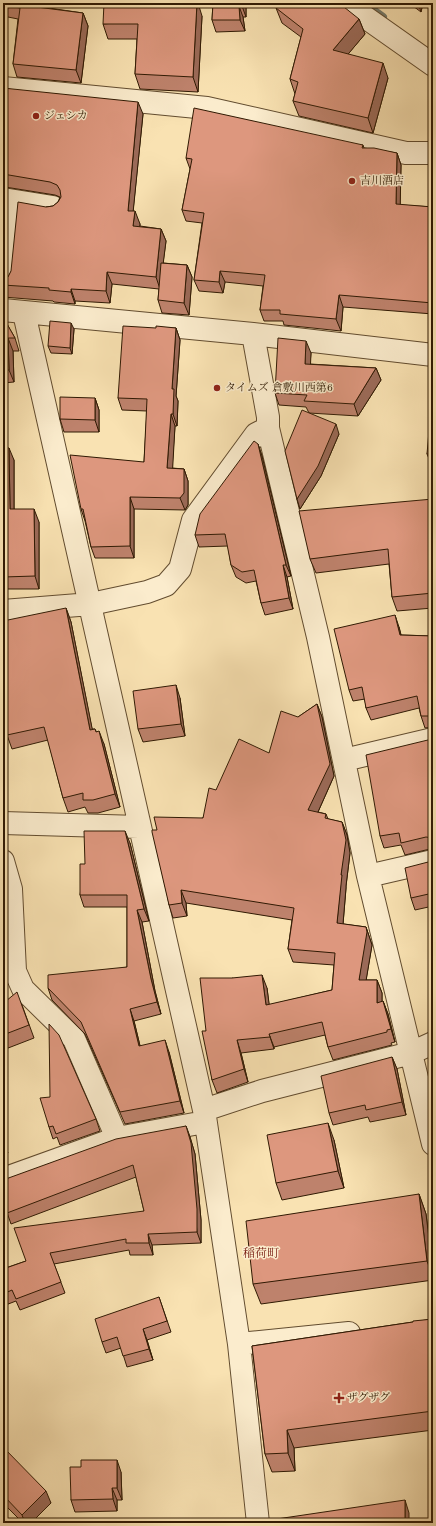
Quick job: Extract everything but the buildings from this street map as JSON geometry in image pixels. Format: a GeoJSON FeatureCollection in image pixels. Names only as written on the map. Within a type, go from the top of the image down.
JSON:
{"type":"FeatureCollection","features":[{"type":"Feature","properties":{"kind":"street"},"geometry":{"type":"LineString","coordinates":[[345,3],[433,65]]}},
{"type":"Feature","properties":{"kind":"street"},"geometry":{"type":"LineString","coordinates":[[3,88],[206,108],[406,153],[433,153]]}},
{"type":"Feature","properties":{"kind":"street"},"geometry":{"type":"LineString","coordinates":[[3,282],[8,200],[53,207]]}},
{"type":"Feature","properties":{"kind":"street"},"geometry":{"type":"LineString","coordinates":[[258,1523],[239,1344],[205,1116],[139,826],[91,604],[13,311],[253,334],[433,355]]}},
{"type":"Feature","properties":{"kind":"street"},"geometry":{"type":"LineString","coordinates":[[253,334],[268,417],[268,428],[318,637],[368,876],[433,1144]]}},
{"type":"Feature","properties":{"kind":"street"},"geometry":{"type":"LineString","coordinates":[[3,611],[91,604],[147,592],[166,585],[180,569],[193,520],[256,434],[268,428]]}},
{"type":"Feature","properties":{"kind":"street"},"geometry":{"type":"LineString","coordinates":[[344,760],[433,739]]}},
{"type":"Feature","properties":{"kind":"street"},"geometry":{"type":"LineString","coordinates":[[3,823],[139,826]]}},
{"type":"Feature","properties":{"kind":"street"},"geometry":{"type":"LineString","coordinates":[[3,861],[11,889],[16,994],[74,1039],[117,1138]]}},
{"type":"Feature","properties":{"kind":"street"},"geometry":{"type":"LineString","coordinates":[[368,876],[433,861]]}},
{"type":"Feature","properties":{"kind":"street"},"geometry":{"type":"LineString","coordinates":[[3,1179],[117,1138],[205,1116],[262,1091],[412,1053],[433,1043]]}},
{"type":"Feature","properties":{"kind":"street"},"geometry":{"type":"LineString","coordinates":[[239,1344],[371,1331]]}},
{"type":"Feature","properties":{"kind":"waterway"},"geometry":{"type":"LineString","coordinates":[[364,3],[383,17]]}},
{"type":"Feature","properties":{"kind":"place","name":"ジェシカ"},"geometry":{"type":"Point","coordinates":[36,116]}},
{"type":"Feature","properties":{"kind":"place","name":"吉川酒店"},"geometry":{"type":"Point","coordinates":[352,181]}},
{"type":"Feature","properties":{"kind":"place","name":"タイムズ 倉敷川西第6"},"geometry":{"type":"Point","coordinates":[217,388]}},
{"type":"Feature","properties":{"kind":"place","name":"ザグザグ"},"geometry":{"type":"Point","coordinates":[339,1398]}},
{"type":"Feature","properties":{"kind":"district","name":"稲荷町"},"geometry":{"type":"Point","coordinates":[261,1254]}}]}
